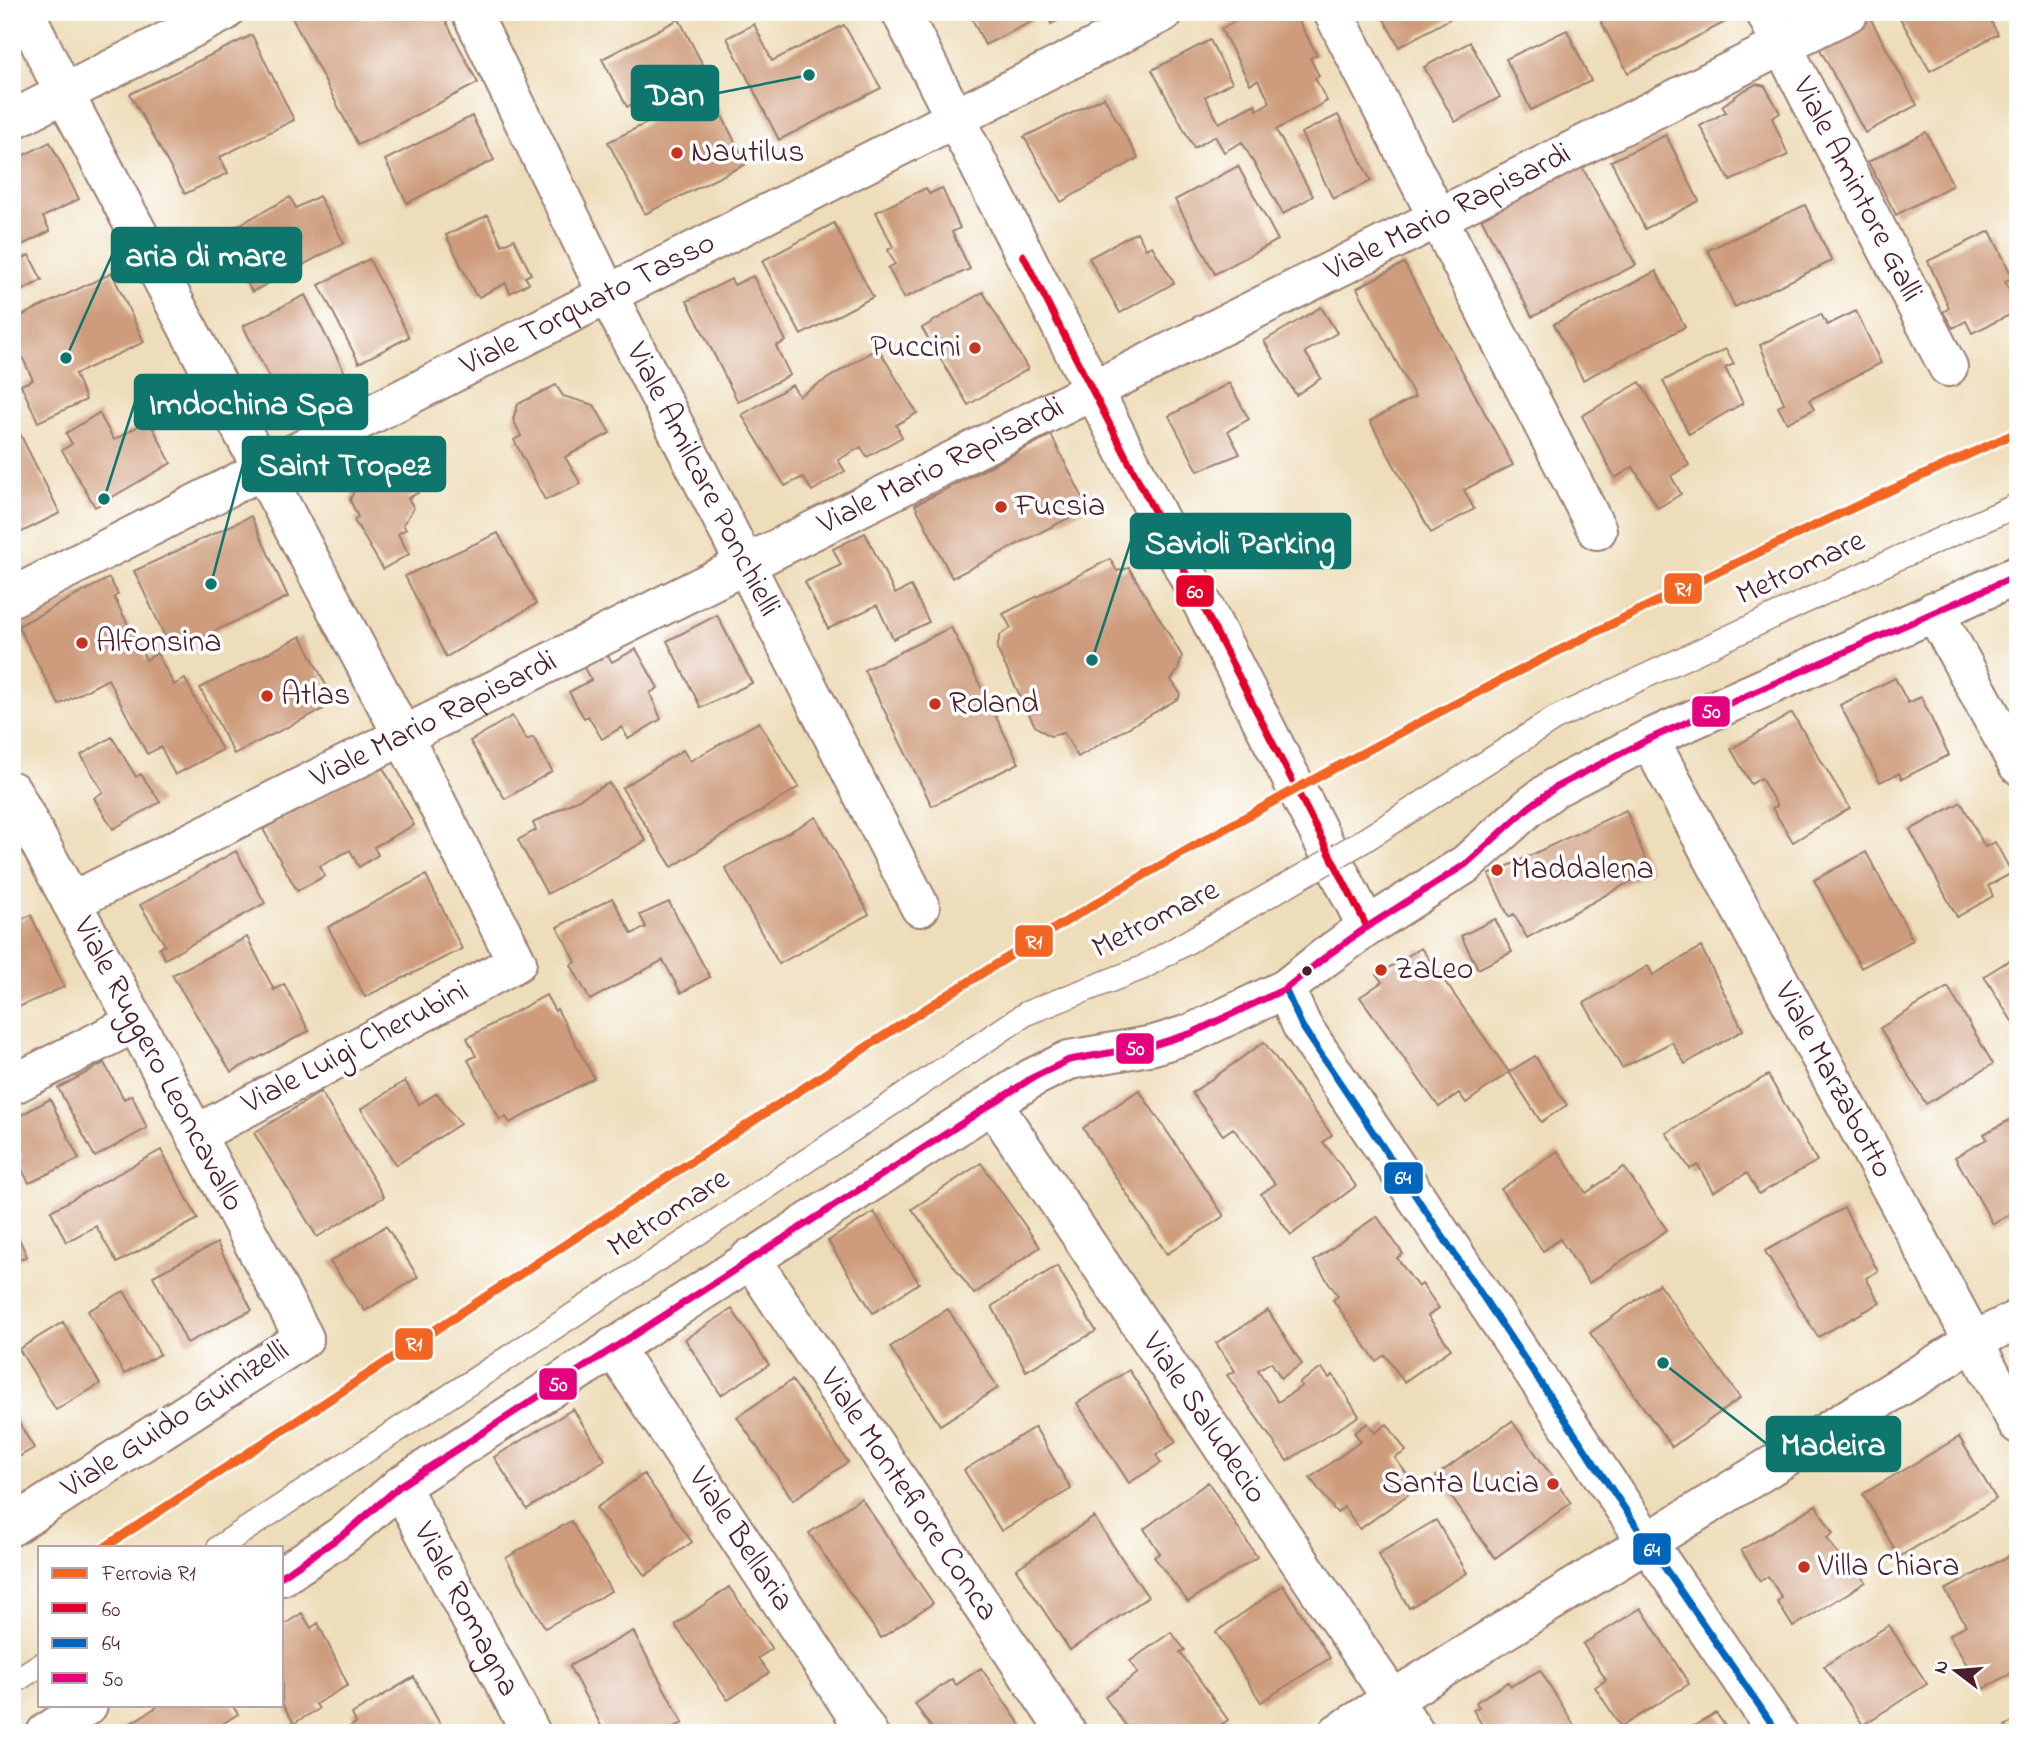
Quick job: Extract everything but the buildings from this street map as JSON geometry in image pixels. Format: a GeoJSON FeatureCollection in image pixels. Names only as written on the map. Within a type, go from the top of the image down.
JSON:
{"type":"FeatureCollection","features":[{"type":"Feature","properties":{"kind":"street"},"geometry":{"type":"LineString","coordinates":[[25,12],[64,93],[403,736]]}},
{"type":"Feature","properties":{"kind":"street"},"geometry":{"type":"LineString","coordinates":[[12,120],[224,12]]}},
{"type":"Feature","properties":{"kind":"street","name":"Viale Amilcare Ponchielli"},"geometry":{"type":"LineString","coordinates":[[471,12],[608,295],[920,907]]}},
{"type":"Feature","properties":{"kind":"street"},"geometry":{"type":"LineString","coordinates":[[901,12],[1092,391],[1220,612],[1367,927]]}},
{"type":"Feature","properties":{"kind":"street","name":"Viale Torquato Tasso"},"geometry":{"type":"LineString","coordinates":[[12,597],[1164,12]]}},
{"type":"Feature","properties":{"kind":"street"},"geometry":{"type":"LineString","coordinates":[[1333,12],[1597,530]]}},
{"type":"Feature","properties":{"kind":"street","name":"Viale Amintore Galli"},"geometry":{"type":"LineString","coordinates":[[1765,12],[1948,367]]}},
{"type":"Feature","properties":{"kind":"street","name":"Viale Mario Rapisardi"},"geometry":{"type":"LineString","coordinates":[[71,902],[1849,12]]}},
{"type":"Feature","properties":{"kind":"street"},"geometry":{"type":"LineString","coordinates":[[284,1575],[347,1532],[400,1486],[1032,1078],[1069,1060],[1154,1045],[1192,1033],[1285,989],[1367,927],[1466,864],[1528,808],[1556,787],[1649,739],[2018,575]]}},
{"type":"Feature","properties":{"kind":"street"},"geometry":{"type":"LineString","coordinates":[[1934,611],[2018,765]]}},
{"type":"Feature","properties":{"kind":"street","name":"Viale Luigi Cherubini"},"geometry":{"type":"LineString","coordinates":[[195,1135],[517,962],[403,736]]}},
{"type":"Feature","properties":{"kind":"street","name":"Viale Marzabotto"},"geometry":{"type":"LineString","coordinates":[[1649,739],[2018,1424]]}},
{"type":"Feature","properties":{"kind":"street","name":"Viale Ruggero Leoncavallo"},"geometry":{"type":"LineString","coordinates":[[12,791],[304,1338]]}},
{"type":"Feature","properties":{"kind":"street"},"geometry":{"type":"LineString","coordinates":[[1285,989],[1302,1026],[1647,1542],[1779,1733]]}},
{"type":"Feature","properties":{"kind":"street"},"geometry":{"type":"LineString","coordinates":[[12,1085],[135,1023]]}},
{"type":"Feature","properties":{"kind":"street","name":"Viale Saludecio"},"geometry":{"type":"LineString","coordinates":[[992,1103],[1415,1733]]}},
{"type":"Feature","properties":{"kind":"street","name":"Viale Montefiore Conca"},"geometry":{"type":"LineString","coordinates":[[750,1258],[1067,1733]]}},
{"type":"Feature","properties":{"kind":"street"},"geometry":{"type":"LineString","coordinates":[[1338,1733],[1974,1341],[2018,1319]]}},
{"type":"Feature","properties":{"kind":"street","name":"Viale Guido Guinizelli"},"geometry":{"type":"LineString","coordinates":[[12,1525],[304,1338]]}},
{"type":"Feature","properties":{"kind":"street","name":"Viale Bellaria"},"geometry":{"type":"LineString","coordinates":[[613,1348],[868,1733]]}},
{"type":"Feature","properties":{"kind":"street","name":"Viale Romagna"},"geometry":{"type":"LineString","coordinates":[[400,1486],[531,1733]]}},
{"type":"Feature","properties":{"kind":"street"},"geometry":{"type":"LineString","coordinates":[[48,1732],[87,1706]]}},
{"type":"Feature","properties":{"kind":"lane","name":"Metromare"},"geometry":{"type":"LineString","coordinates":[[221,1546],[718,1220],[1027,1013],[1142,968],[1363,841],[1554,719],[1898,558],[2018,505]]}},
{"type":"Feature","properties":{"kind":"lane"},"geometry":{"type":"LineString","coordinates":[[12,1683],[38,1665]]}},
{"type":"Feature","properties":{"kind":"rail line","name":"R1"},"geometry":{"type":"LineString","coordinates":[[107,1546],[816,1080],[1105,898],[1328,771],[1555,652],[1785,539],[2018,432]]}},
{"type":"Feature","properties":{"kind":"transit line","name":"60"},"geometry":{"type":"LineString","coordinates":[[1023,255],[1367,927]]}},
{"type":"Feature","properties":{"kind":"transit line","name":"50"},"geometry":{"type":"LineString","coordinates":[[284,1575],[347,1532],[400,1486],[1032,1078],[1069,1060],[1154,1045],[1192,1033],[1285,989],[1367,927],[1466,864],[1528,808],[1556,787],[1649,739],[2018,575]]}},
{"type":"Feature","properties":{"kind":"transit line","name":"64"},"geometry":{"type":"LineString","coordinates":[[1285,989],[1302,1026],[1778,1733]]}},
{"type":"Feature","properties":{"kind":"place","name":"Dan"},"geometry":{"type":"Point","coordinates":[809,75]}},
{"type":"Feature","properties":{"kind":"place","name":"Nautilus"},"geometry":{"type":"Point","coordinates":[677,153]}},
{"type":"Feature","properties":{"kind":"place","name":"Puccini"},"geometry":{"type":"Point","coordinates":[975,348]}},
{"type":"Feature","properties":{"kind":"place","name":"aria di mare"},"geometry":{"type":"Point","coordinates":[66,358]}},
{"type":"Feature","properties":{"kind":"place","name":"Imdochina Spa"},"geometry":{"type":"Point","coordinates":[104,499]}},
{"type":"Feature","properties":{"kind":"place","name":"Fucsia"},"geometry":{"type":"Point","coordinates":[1001,507]}},
{"type":"Feature","properties":{"kind":"place","name":"Saint Tropez"},"geometry":{"type":"Point","coordinates":[211,584]}},
{"type":"Feature","properties":{"kind":"place","name":"Alfonsina"},"geometry":{"type":"Point","coordinates":[82,643]}},
{"type":"Feature","properties":{"kind":"place","name":"Savioli Parking"},"geometry":{"type":"Point","coordinates":[1092,660]}},
{"type":"Feature","properties":{"kind":"place","name":"Atlas"},"geometry":{"type":"Point","coordinates":[267,696]}},
{"type":"Feature","properties":{"kind":"place","name":"Roland"},"geometry":{"type":"Point","coordinates":[935,704]}},
{"type":"Feature","properties":{"kind":"place","name":"Maddalena"},"geometry":{"type":"Point","coordinates":[1497,870]}},
{"type":"Feature","properties":{"kind":"place","name":"ZaLeo"},"geometry":{"type":"Point","coordinates":[1381,970]}},
{"type":"Feature","properties":{"kind":"place","name":"Madeira"},"geometry":{"type":"Point","coordinates":[1663,1363]}},
{"type":"Feature","properties":{"kind":"place","name":"Santa Lucia"},"geometry":{"type":"Point","coordinates":[1553,1484]}},
{"type":"Feature","properties":{"kind":"place","name":"Villa Chiara"},"geometry":{"type":"Point","coordinates":[1804,1567]}}]}
